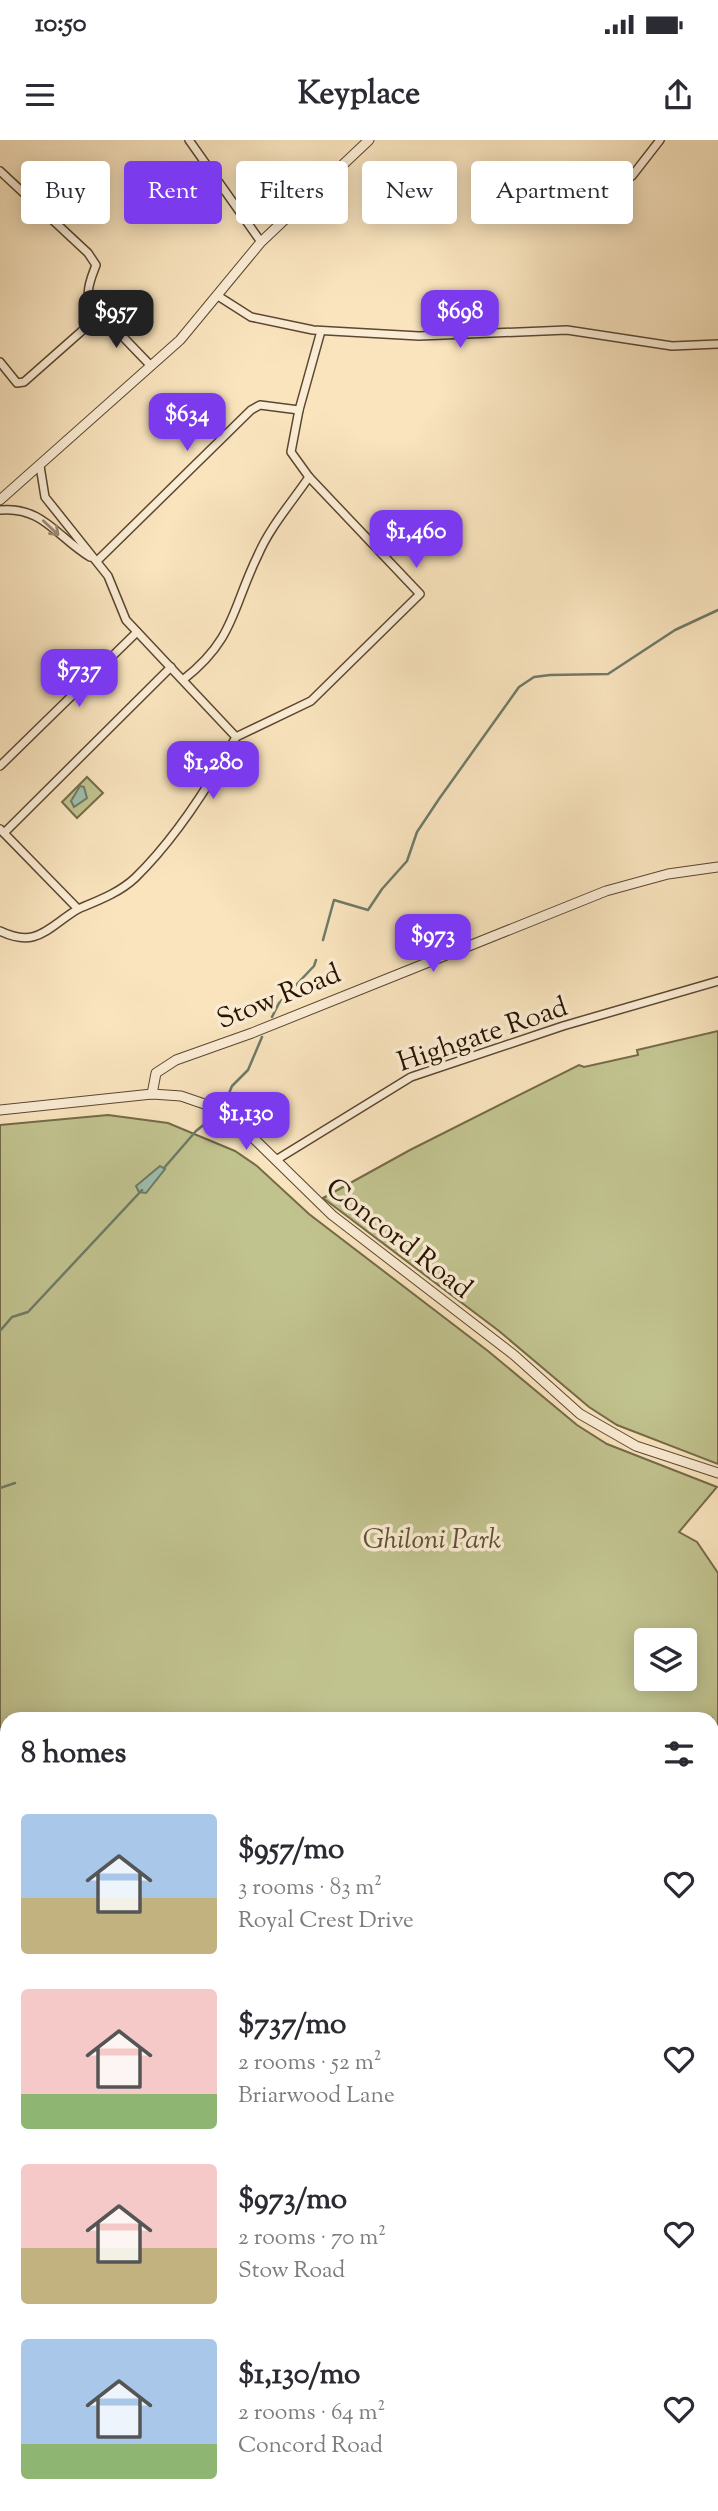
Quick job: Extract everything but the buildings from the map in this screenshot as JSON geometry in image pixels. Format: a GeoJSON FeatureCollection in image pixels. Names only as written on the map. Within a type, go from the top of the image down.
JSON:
{"type":"FeatureCollection","features":[{"type":"Feature","properties":{"kind":"street"},"geometry":{"type":"LineString","coordinates":[[189,140],[261,242]]}},
{"type":"Feature","properties":{"kind":"street"},"geometry":{"type":"LineString","coordinates":[[1,496],[40,466],[188,332],[261,242],[369,140]]}},
{"type":"Feature","properties":{"kind":"street"},"geometry":{"type":"LineString","coordinates":[[633,175],[660,140]]}},
{"type":"Feature","properties":{"kind":"street"},"geometry":{"type":"LineString","coordinates":[[0,171],[88,253],[96,265],[87,288],[87,298],[151,366]]}},
{"type":"Feature","properties":{"kind":"street"},"geometry":{"type":"LineString","coordinates":[[218,296],[251,317],[271,324],[321,331],[440,336],[568,330],[672,346],[718,344]]}},
{"type":"Feature","properties":{"kind":"street"},"geometry":{"type":"LineString","coordinates":[[0,362],[17,383],[24,382],[101,314]]}},
{"type":"Feature","properties":{"kind":"street"},"geometry":{"type":"LineString","coordinates":[[0,931],[19,940],[43,935],[78,909],[106,898],[134,879],[215,775],[236,737],[311,701],[420,594],[309,477],[291,452],[299,410],[321,331]]}},
{"type":"Feature","properties":{"kind":"street"},"geometry":{"type":"LineString","coordinates":[[97,561],[251,410],[260,405],[299,410]]}},
{"type":"Feature","properties":{"kind":"street"},"geometry":{"type":"LineString","coordinates":[[40,466],[45,497],[108,576],[126,620],[236,737]]}},
{"type":"Feature","properties":{"kind":"street"},"geometry":{"type":"LineString","coordinates":[[184,679],[204,662],[228,634],[259,552],[309,477]]}},
{"type":"Feature","properties":{"kind":"street"},"geometry":{"type":"LineString","coordinates":[[0,510],[20,508],[40,517],[68,543],[97,561]]}},
{"type":"Feature","properties":{"kind":"street"},"geometry":{"type":"LineString","coordinates":[[0,766],[137,632]]}},
{"type":"Feature","properties":{"kind":"street"},"geometry":{"type":"LineString","coordinates":[[78,909],[2,831],[171,667]]}},
{"type":"Feature","properties":{"kind":"street","name":"Stow Road"},"geometry":{"type":"LineString","coordinates":[[152,1094],[156,1073],[176,1060],[252,1033],[342,994],[606,891],[668,874],[718,867]]}},
{"type":"Feature","properties":{"kind":"street","name":"Highgate Road"},"geometry":{"type":"LineString","coordinates":[[276,1160],[411,1077],[562,1026],[718,981]]}},
{"type":"Feature","properties":{"kind":"street","name":"Concord Road"},"geometry":{"type":"LineString","coordinates":[[0,1110],[152,1094],[181,1096],[216,1108],[243,1128],[332,1215],[514,1355],[580,1414],[636,1446],[718,1473]]}},
{"type":"Feature","properties":{"kind":"green space"},"geometry":{"type":"Polygon","coordinates":[[[87,777],[103,793],[77,818],[62,802],[87,777]]]}},
{"type":"Feature","properties":{"kind":"green space"},"geometry":{"type":"Polygon","coordinates":[[[718,1031],[718,1464],[617,1425],[589,1407],[499,1331],[323,1198],[410,1150],[579,1065],[584,1067],[638,1055],[637,1050],[718,1031]]]}},
{"type":"Feature","properties":{"kind":"green space","name":"Ghiloni Park"},"geometry":{"type":"Polygon","coordinates":[[[108,1115],[168,1123],[235,1151],[257,1166],[309,1214],[488,1351],[577,1425],[607,1444],[717,1487],[679,1532],[697,1542],[718,1573],[718,1712],[0,1712],[0,1125],[108,1115]]]}},
{"type":"Feature","properties":{"kind":"shaded area"},"geometry":{"type":"Polygon","coordinates":[[[80,786],[84,787],[87,798],[74,807],[71,801],[80,786]]]}},
{"type":"Feature","properties":{"kind":"shaded area"},"geometry":{"type":"Polygon","coordinates":[[[160,1166],[165,1169],[146,1193],[139,1192],[136,1186],[160,1166]]]}},
{"type":"Feature","properties":{"kind":"waterway"},"geometry":{"type":"LineString","coordinates":[[323,940],[334,900],[368,910],[382,889],[407,861],[417,832],[519,687],[534,677],[608,674],[675,630],[718,610]]}},
{"type":"Feature","properties":{"kind":"waterway"},"geometry":{"type":"LineString","coordinates":[[272,1017],[279,1003],[314,966],[316,960]]}},
{"type":"Feature","properties":{"kind":"waterway"},"geometry":{"type":"LineString","coordinates":[[227,1098],[232,1086],[248,1070],[262,1037]]}},
{"type":"Feature","properties":{"kind":"waterway"},"geometry":{"type":"LineString","coordinates":[[164,1168],[196,1131],[212,1118]]}},
{"type":"Feature","properties":{"kind":"waterway"},"geometry":{"type":"LineString","coordinates":[[0,1331],[12,1317],[28,1312],[142,1190]]}},
{"type":"Feature","properties":{"kind":"waterway"},"geometry":{"type":"LineString","coordinates":[[0,1488],[15,1483]]}}]}
